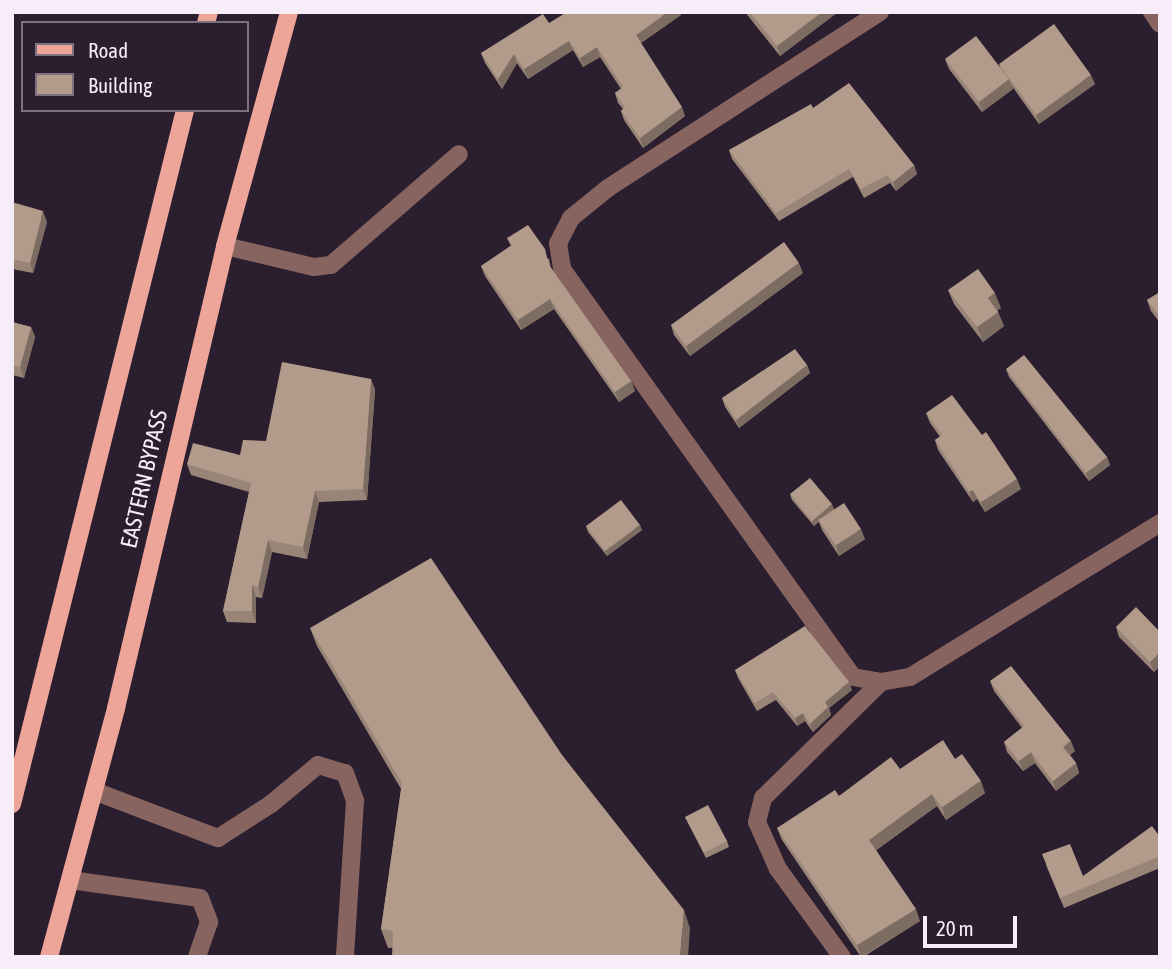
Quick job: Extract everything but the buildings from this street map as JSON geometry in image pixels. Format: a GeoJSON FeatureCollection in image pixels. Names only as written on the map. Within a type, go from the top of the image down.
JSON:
{"type":"FeatureCollection","features":[{"type":"Feature","properties":{"kind":"main road","name":"EASTERN BYPASS"},"geometry":{"type":"LineString","coordinates":[[49,957],[94,791],[225,246],[289,12]]}},
{"type":"Feature","properties":{"kind":"main road"},"geometry":{"type":"LineString","coordinates":[[12,804],[184,112]]}},
{"type":"Feature","properties":{"kind":"street"},"geometry":{"type":"LineString","coordinates":[[880,12],[608,188],[571,218],[558,243],[562,269],[845,671],[881,682],[909,677],[1160,523]]}},
{"type":"Feature","properties":{"kind":"street"},"geometry":{"type":"LineString","coordinates":[[1152,12],[1160,24]]}},
{"type":"Feature","properties":{"kind":"street"},"geometry":{"type":"LineString","coordinates":[[225,246],[314,267],[331,265],[459,154]]}},
{"type":"Feature","properties":{"kind":"street"},"geometry":{"type":"LineString","coordinates":[[842,957],[778,870],[757,822],[763,797],[881,682]]}},
{"type":"Feature","properties":{"kind":"street"},"geometry":{"type":"LineString","coordinates":[[94,791],[218,838],[271,804],[318,765],[345,773],[355,801],[345,957]]}},
{"type":"Feature","properties":{"kind":"street"},"geometry":{"type":"LineString","coordinates":[[70,880],[200,898],[209,922],[197,957]]}}]}
